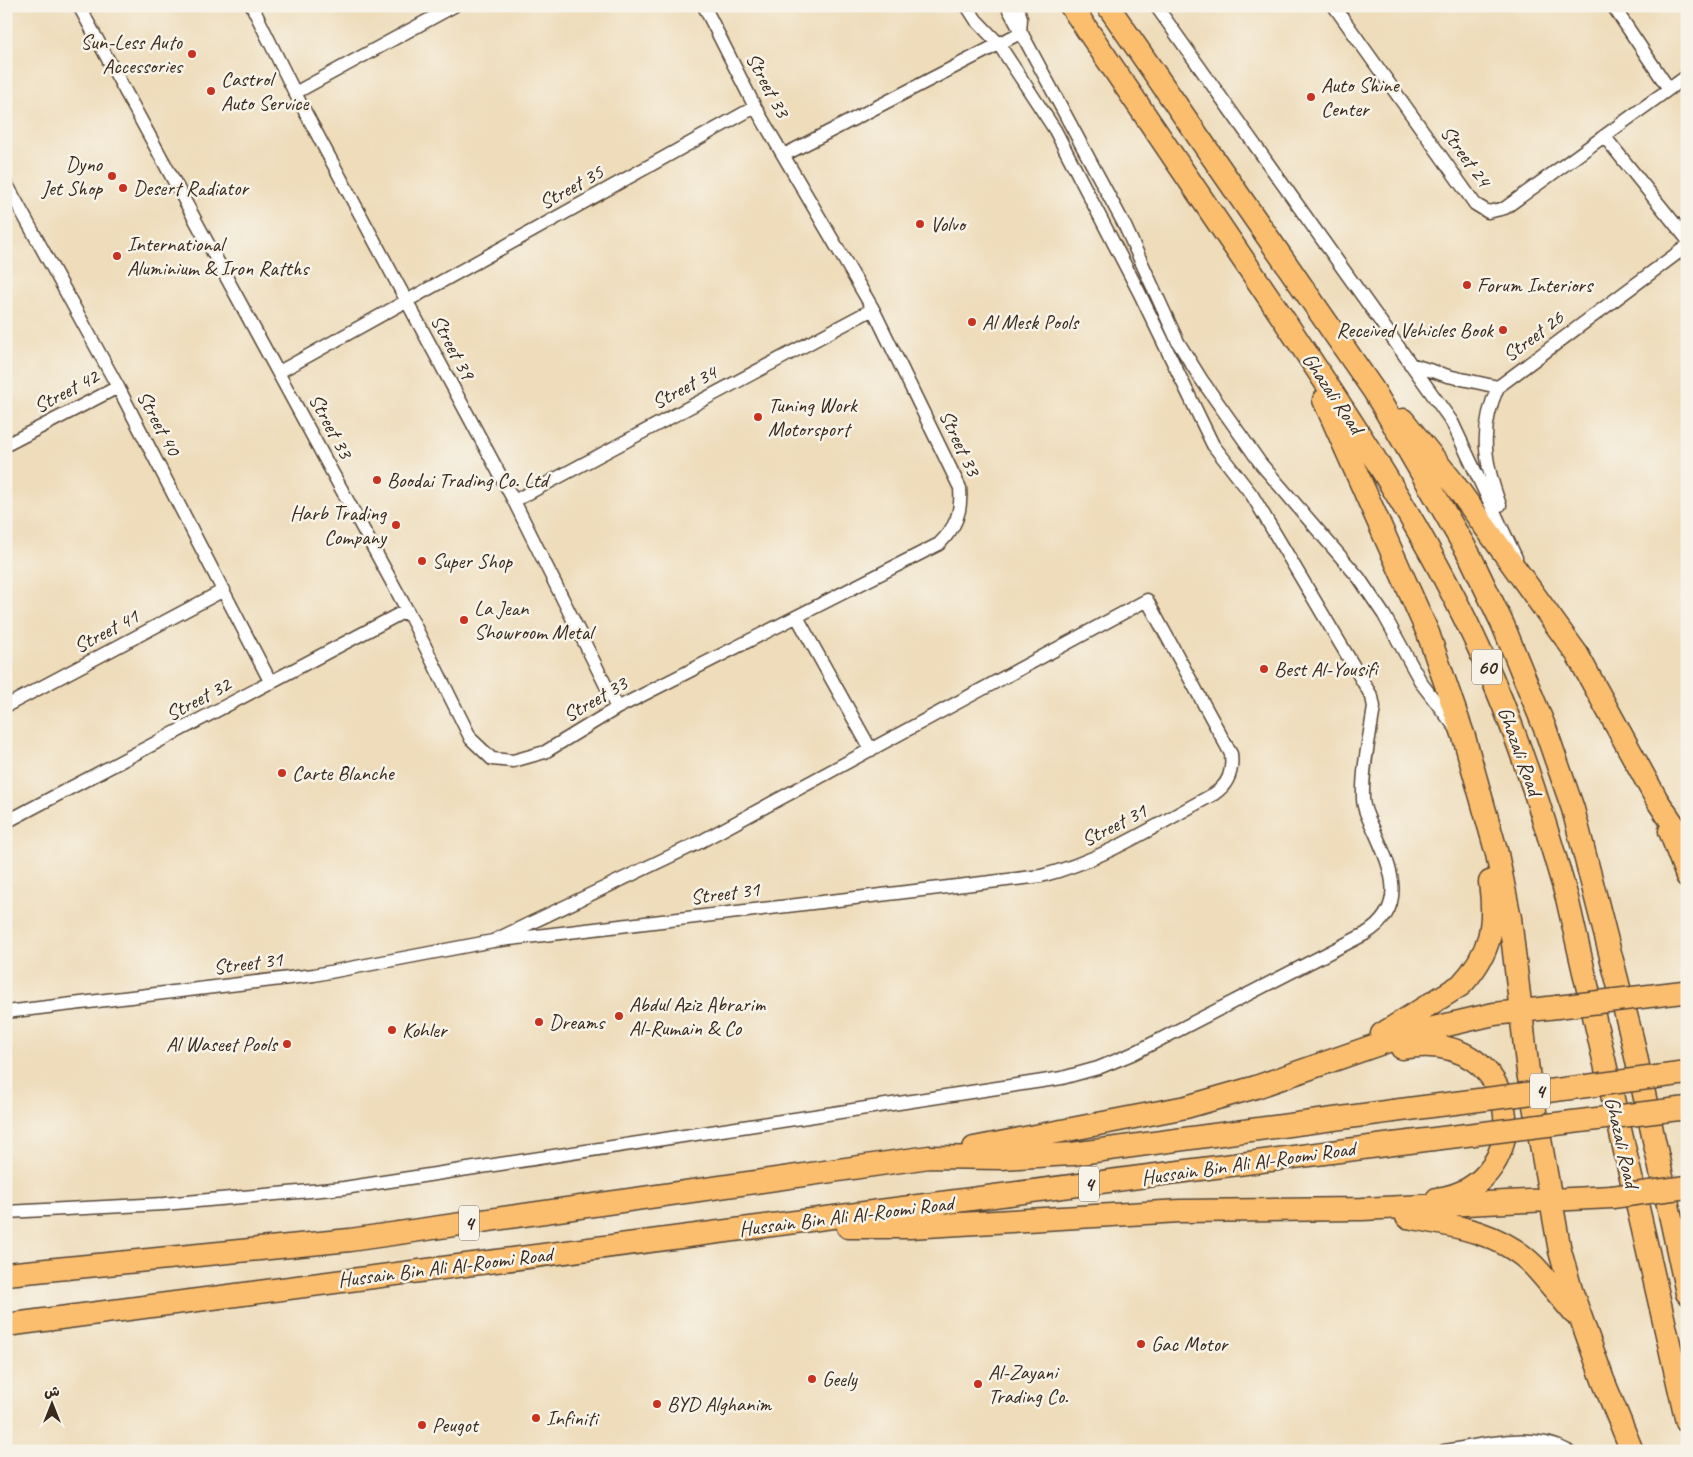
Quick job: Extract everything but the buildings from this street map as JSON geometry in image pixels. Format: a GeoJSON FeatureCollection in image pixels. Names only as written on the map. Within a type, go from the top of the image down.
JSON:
{"type":"FeatureCollection","features":[{"type":"Feature","properties":{"kind":"highway","name":"Ghazali Road"},"geometry":{"type":"LineString","coordinates":[[1071,6],[1381,466],[1444,577],[1482,654],[1515,734],[1543,815],[1567,898],[1687,1422]]}},
{"type":"Feature","properties":{"kind":"highway","name":"Ghazali Road"},"geometry":{"type":"LineString","coordinates":[[1108,6],[1374,392],[1474,565],[1517,660],[1546,731],[1570,800],[1632,1038],[1687,1293]]}},
{"type":"Feature","properties":{"kind":"highway"},"geometry":{"type":"LineString","coordinates":[[1298,341],[1428,633],[1464,737],[1497,854],[1510,918],[1528,1072],[1560,1251],[1582,1322],[1632,1451]]}},
{"type":"Feature","properties":{"kind":"highway"},"geometry":{"type":"LineString","coordinates":[[1374,392],[1412,430],[1576,654],[1657,800],[1687,845]]}},
{"type":"Feature","properties":{"kind":"highway"},"geometry":{"type":"LineString","coordinates":[[1325,1063],[1394,1027],[1461,985],[1480,962],[1491,933],[1493,905],[1479,791]]}},
{"type":"Feature","properties":{"kind":"highway"},"geometry":{"type":"LineString","coordinates":[[1657,800],[1687,876]]}},
{"type":"Feature","properties":{"kind":"highway"},"geometry":{"type":"LineString","coordinates":[[929,1157],[1186,1107],[1256,1087],[1408,1034],[1477,1018],[1685,992]]}},
{"type":"Feature","properties":{"kind":"highway"},"geometry":{"type":"LineString","coordinates":[[1325,1063],[1419,1045],[1444,1046],[1467,1055],[1486,1070],[1499,1091],[1503,1103],[1506,1127],[1504,1140],[1495,1162],[1479,1181],[1446,1198],[1362,1209]]}},
{"type":"Feature","properties":{"kind":"highway","name":"Hussain Bin Ali Al-Roomi Road"},"geometry":{"type":"LineString","coordinates":[[6,1274],[350,1240],[929,1157],[1001,1158],[1072,1154],[1687,1073]]}},
{"type":"Feature","properties":{"kind":"highway","name":"Hussain Bin Ali Al-Roomi Road"},"geometry":{"type":"LineString","coordinates":[[6,1325],[1393,1144],[1687,1108]]}},
{"type":"Feature","properties":{"kind":"highway"},"geometry":{"type":"LineString","coordinates":[[785,1224],[851,1228],[910,1227],[1180,1211],[1362,1209],[1612,1197],[1687,1186]]}},
{"type":"Feature","properties":{"kind":"highway"},"geometry":{"type":"LineString","coordinates":[[1362,1209],[1456,1226],[1496,1240],[1534,1265],[1582,1322]]}},
{"type":"Feature","properties":{"kind":"street","name":"Street 33"},"geometry":{"type":"LineString","coordinates":[[79,6],[407,610],[471,739],[492,759],[513,760],[545,752],[617,708],[939,544],[950,533],[958,519],[961,504],[960,488],[873,309],[755,107],[704,6]]}},
{"type":"Feature","properties":{"kind":"street","name":"Street 39"},"geometry":{"type":"LineString","coordinates":[[252,6],[295,93],[514,501],[617,708]]}},
{"type":"Feature","properties":{"kind":"street"},"geometry":{"type":"LineString","coordinates":[[295,93],[454,6]]}},
{"type":"Feature","properties":{"kind":"street"},"geometry":{"type":"LineString","coordinates":[[6,1212],[164,1204],[344,1188],[1062,1078],[1098,1068],[1132,1054],[1366,934],[1380,924],[1392,902],[1392,882],[1387,860],[1368,817],[1363,798],[1374,707],[1372,697],[1252,495],[1213,445],[1099,212],[1055,130],[998,43],[976,20],[967,6]]}},
{"type":"Feature","properties":{"kind":"street"},"geometry":{"type":"LineString","coordinates":[[1007,6],[1124,224],[1178,342],[1200,380],[1261,464],[1359,578],[1384,615],[1422,684],[1442,712],[1464,737]]}},
{"type":"Feature","properties":{"kind":"street"},"geometry":{"type":"LineString","coordinates":[[1017,6],[1021,18],[1020,33]]}},
{"type":"Feature","properties":{"kind":"street"},"geometry":{"type":"LineString","coordinates":[[1156,6],[1452,422],[1511,544],[1526,584]]}},
{"type":"Feature","properties":{"kind":"street","name":"Street 24"},"geometry":{"type":"LineString","coordinates":[[1334,6],[1475,204],[1488,212],[1505,208],[1687,76]]}},
{"type":"Feature","properties":{"kind":"street"},"geometry":{"type":"LineString","coordinates":[[1613,6],[1669,89]]}},
{"type":"Feature","properties":{"kind":"street"},"geometry":{"type":"LineString","coordinates":[[784,155],[1020,33]]}},
{"type":"Feature","properties":{"kind":"street","name":"Street 35"},"geometry":{"type":"LineString","coordinates":[[279,372],[755,107]]}},
{"type":"Feature","properties":{"kind":"street"},"geometry":{"type":"LineString","coordinates":[[1604,136],[1687,239]]}},
{"type":"Feature","properties":{"kind":"street","name":"Street 40"},"geometry":{"type":"LineString","coordinates":[[6,183],[118,387],[271,683]]}},
{"type":"Feature","properties":{"kind":"street","name":"Street 26"},"geometry":{"type":"LineString","coordinates":[[1511,544],[1507,524],[1493,487],[1485,449],[1485,423],[1498,387],[1687,246]]}},
{"type":"Feature","properties":{"kind":"street","name":"Street 34"},"geometry":{"type":"LineString","coordinates":[[514,501],[873,309]]}},
{"type":"Feature","properties":{"kind":"street","name":"Street 26"},"geometry":{"type":"LineString","coordinates":[[1410,364],[1448,376],[1498,387]]}},
{"type":"Feature","properties":{"kind":"street","name":"Street 42"},"geometry":{"type":"LineString","coordinates":[[6,445],[118,387]]}},
{"type":"Feature","properties":{"kind":"street","name":"Street 41"},"geometry":{"type":"LineString","coordinates":[[6,706],[224,590]]}},
{"type":"Feature","properties":{"kind":"street","name":"Street 31"},"geometry":{"type":"LineString","coordinates":[[6,1012],[314,975],[494,941],[1016,879],[1058,872],[1096,858],[1214,794],[1228,780],[1232,763],[1228,746],[1148,600],[698,843],[494,941]]}},
{"type":"Feature","properties":{"kind":"street","name":"Street 32"},"geometry":{"type":"LineString","coordinates":[[6,822],[407,610]]}},
{"type":"Feature","properties":{"kind":"street"},"geometry":{"type":"LineString","coordinates":[[797,618],[871,750]]}},
{"type":"Feature","properties":{"kind":"street"},"geometry":{"type":"LineString","coordinates":[[1444,1451],[1512,1441],[1537,1441],[1568,1451]]}},
{"type":"Feature","properties":{"kind":"place","name":"Sun-Less Auto Accessories"},"geometry":{"type":"Point","coordinates":[192,54]}},
{"type":"Feature","properties":{"kind":"place","name":"Castrol Auto Service"},"geometry":{"type":"Point","coordinates":[211,91]}},
{"type":"Feature","properties":{"kind":"place","name":"Auto Shine Center"},"geometry":{"type":"Point","coordinates":[1311,97]}},
{"type":"Feature","properties":{"kind":"place","name":"Dyno Jet Shop"},"geometry":{"type":"Point","coordinates":[112,176]}},
{"type":"Feature","properties":{"kind":"place","name":"Desert Radiator"},"geometry":{"type":"Point","coordinates":[123,188]}},
{"type":"Feature","properties":{"kind":"place","name":"Volvo"},"geometry":{"type":"Point","coordinates":[920,224]}},
{"type":"Feature","properties":{"kind":"place","name":"International Aluminium & Iron Ratths"},"geometry":{"type":"Point","coordinates":[117,256]}},
{"type":"Feature","properties":{"kind":"place","name":"Forum Interiors"},"geometry":{"type":"Point","coordinates":[1467,285]}},
{"type":"Feature","properties":{"kind":"place","name":"Al Mesk Pools"},"geometry":{"type":"Point","coordinates":[972,322]}},
{"type":"Feature","properties":{"kind":"place","name":"Received Vehicles Book"},"geometry":{"type":"Point","coordinates":[1503,330]}},
{"type":"Feature","properties":{"kind":"place","name":"Tuning Work Motorsport"},"geometry":{"type":"Point","coordinates":[758,417]}},
{"type":"Feature","properties":{"kind":"place","name":"Boodai Trading Co. Ltd"},"geometry":{"type":"Point","coordinates":[377,480]}},
{"type":"Feature","properties":{"kind":"place","name":"Harb Trading Company"},"geometry":{"type":"Point","coordinates":[396,525]}},
{"type":"Feature","properties":{"kind":"place","name":"Super Shop"},"geometry":{"type":"Point","coordinates":[422,561]}},
{"type":"Feature","properties":{"kind":"place","name":"La Jean Showroom Metal"},"geometry":{"type":"Point","coordinates":[464,620]}},
{"type":"Feature","properties":{"kind":"place","name":"Best Al-Yousifi"},"geometry":{"type":"Point","coordinates":[1264,669]}},
{"type":"Feature","properties":{"kind":"place","name":"Carte Blanche"},"geometry":{"type":"Point","coordinates":[282,773]}},
{"type":"Feature","properties":{"kind":"place","name":"Abdul Aziz Abrarim Al-Rumain & Co"},"geometry":{"type":"Point","coordinates":[619,1016]}},
{"type":"Feature","properties":{"kind":"place","name":"Dreams"},"geometry":{"type":"Point","coordinates":[539,1022]}},
{"type":"Feature","properties":{"kind":"place","name":"Kohler"},"geometry":{"type":"Point","coordinates":[392,1030]}},
{"type":"Feature","properties":{"kind":"place","name":"Al Waseet Pools"},"geometry":{"type":"Point","coordinates":[287,1044]}},
{"type":"Feature","properties":{"kind":"place","name":"Gac Motor"},"geometry":{"type":"Point","coordinates":[1141,1344]}},
{"type":"Feature","properties":{"kind":"place","name":"Geely"},"geometry":{"type":"Point","coordinates":[812,1379]}},
{"type":"Feature","properties":{"kind":"place","name":"Al-Zayani Trading Co."},"geometry":{"type":"Point","coordinates":[978,1384]}},
{"type":"Feature","properties":{"kind":"place","name":"BYD Alghanim"},"geometry":{"type":"Point","coordinates":[657,1404]}},
{"type":"Feature","properties":{"kind":"place","name":"Infiniti"},"geometry":{"type":"Point","coordinates":[536,1418]}},
{"type":"Feature","properties":{"kind":"place","name":"Peugot"},"geometry":{"type":"Point","coordinates":[422,1425]}}]}
